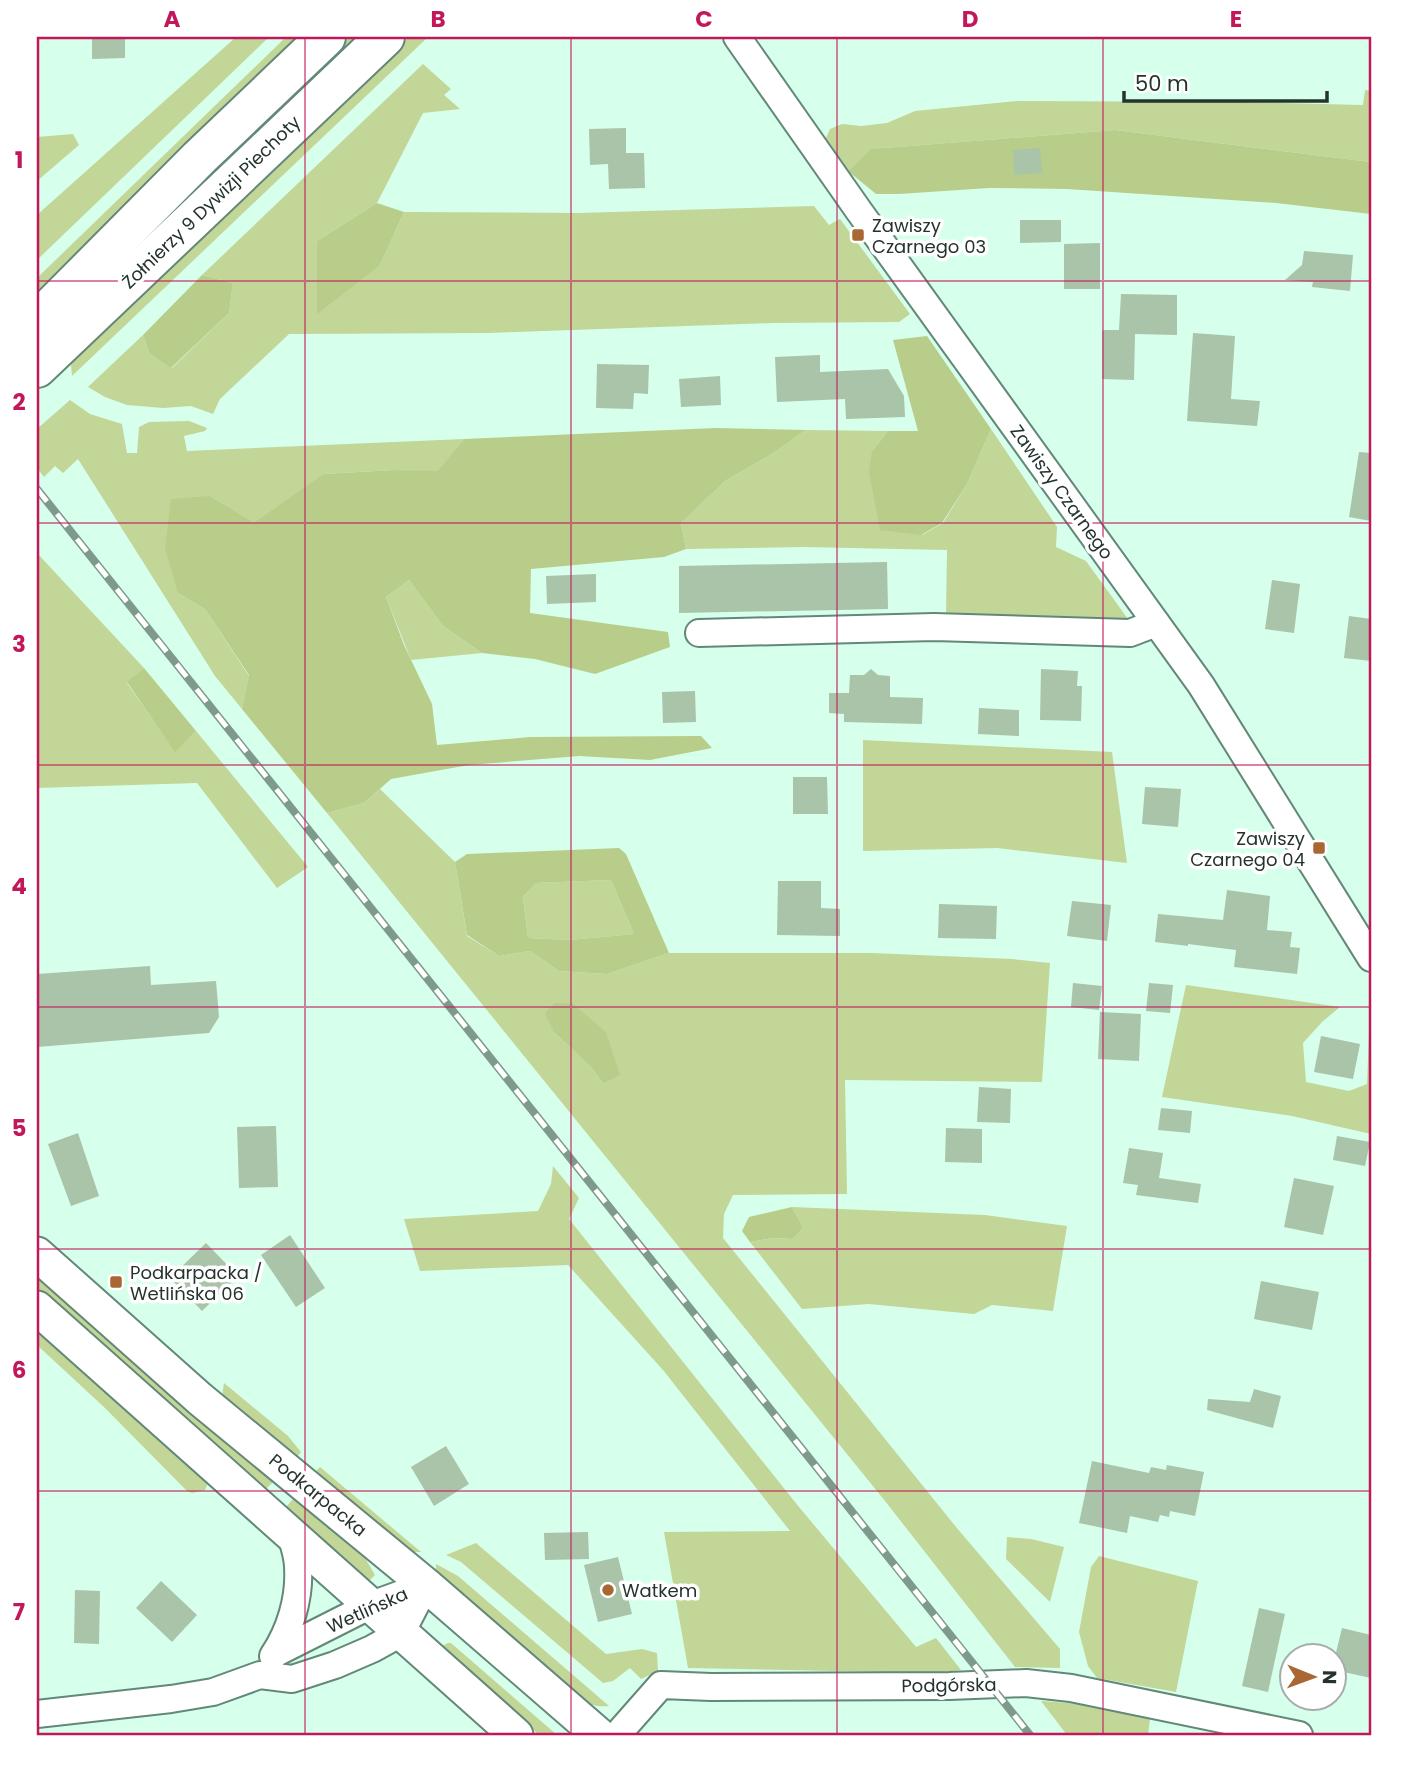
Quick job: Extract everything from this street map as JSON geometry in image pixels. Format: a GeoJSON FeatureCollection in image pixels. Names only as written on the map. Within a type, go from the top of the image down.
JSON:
{"type":"FeatureCollection","features":[{"type":"Feature","properties":{"kind":"highway","name":"Żołnierzy 9 Dywizji Piechoty"},"geometry":{"type":"LineString","coordinates":[[37,321],[326,37]]}},
{"type":"Feature","properties":{"kind":"highway","name":"Żołnierzy 9 Dywizji Piechoty"},"geometry":{"type":"LineString","coordinates":[[37,368],[385,37]]}},
{"type":"Feature","properties":{"kind":"main road","name":"Podkarpacka"},"geometry":{"type":"LineString","coordinates":[[37,1254],[200,1399],[426,1585],[599,1735]]}},
{"type":"Feature","properties":{"kind":"main road"},"geometry":{"type":"LineString","coordinates":[[37,1308],[516,1735]]}},
{"type":"Feature","properties":{"kind":"street","name":"Zawiszy Czarnego"},"geometry":{"type":"LineString","coordinates":[[737,37],[859,211],[1201,685],[1371,958]]}},
{"type":"Feature","properties":{"kind":"street"},"geometry":{"type":"LineString","coordinates":[[699,633],[934,627],[1130,633],[1156,623]]}},
{"type":"Feature","properties":{"kind":"street","name":"Wetlińska"},"geometry":{"type":"LineString","coordinates":[[260,1675],[286,1636],[299,1587],[299,1564],[291,1535]]}},
{"type":"Feature","properties":{"kind":"street","name":"Wetlińska"},"geometry":{"type":"LineString","coordinates":[[276,1653],[371,1605],[426,1585]]}},
{"type":"Feature","properties":{"kind":"street","name":"Wetlińska"},"geometry":{"type":"LineString","coordinates":[[37,1714],[171,1699],[213,1692],[260,1675],[292,1679],[335,1665],[401,1633],[426,1585]]}},
{"type":"Feature","properties":{"kind":"street","name":"Podgórska"},"geometry":{"type":"LineString","coordinates":[[617,1735],[661,1685],[710,1687],[1026,1684],[1071,1688],[1299,1735]]}},
{"type":"Feature","properties":{"kind":"green space"},"geometry":{"type":"Polygon","coordinates":[[[236,37],[269,37],[37,260],[37,215],[236,37]]]}},
{"type":"Feature","properties":{"kind":"green space"},"geometry":{"type":"Polygon","coordinates":[[[286,37],[304,37],[37,293],[37,278],[286,37]]]}},
{"type":"Feature","properties":{"kind":"green space"},"geometry":{"type":"Polygon","coordinates":[[[350,37],[363,37],[96,292],[186,194],[350,37]]]}},
{"type":"Feature","properties":{"kind":"green space"},"geometry":{"type":"Polygon","coordinates":[[[409,37],[428,37],[72,376],[71,365],[79,349],[409,37]]]}},
{"type":"Feature","properties":{"kind":"green space"},"geometry":{"type":"Polygon","coordinates":[[[423,64],[451,89],[444,95],[460,109],[423,113],[377,203],[317,241],[380,265],[404,212],[579,213],[814,206],[829,225],[840,219],[910,314],[899,322],[774,323],[487,333],[289,334],[220,399],[213,414],[191,406],[163,408],[127,405],[88,387],[143,335],[149,353],[172,368],[229,313],[233,283],[202,275],[423,64]]]}},
{"type":"Feature","properties":{"kind":"green space"},"geometry":{"type":"Polygon","coordinates":[[[1365,90],[1371,91],[1371,162],[1115,130],[872,149],[848,171],[826,138],[830,129],[842,124],[861,126],[887,123],[915,111],[1017,101],[1363,105],[1365,90]]]}},
{"type":"Feature","properties":{"kind":"green space"},"geometry":{"type":"Polygon","coordinates":[[[1115,130],[1371,162],[1371,214],[1276,203],[1067,189],[989,188],[876,194],[848,171],[871,149],[1115,130]]]}},
{"type":"Feature","properties":{"kind":"green space"},"geometry":{"type":"Polygon","coordinates":[[[73,134],[79,145],[37,181],[37,137],[73,134]]]}},
{"type":"Feature","properties":{"kind":"green space"},"geometry":{"type":"Polygon","coordinates":[[[377,203],[404,212],[380,265],[317,314],[317,241],[377,203]]]}},
{"type":"Feature","properties":{"kind":"green space"},"geometry":{"type":"Polygon","coordinates":[[[202,275],[233,283],[229,313],[171,368],[149,353],[143,335],[202,275]]]}},
{"type":"Feature","properties":{"kind":"green space"},"geometry":{"type":"Polygon","coordinates":[[[927,336],[991,429],[967,484],[942,523],[921,535],[880,530],[869,472],[872,451],[888,431],[918,431],[893,340],[927,336]]]}},
{"type":"Feature","properties":{"kind":"green space"},"geometry":{"type":"Polygon","coordinates":[[[70,400],[90,414],[122,424],[127,453],[137,453],[139,427],[149,422],[189,421],[207,428],[205,431],[184,436],[187,451],[464,439],[438,472],[393,470],[323,474],[254,524],[210,496],[178,593],[205,609],[249,676],[242,709],[215,676],[78,459],[63,473],[55,466],[44,477],[37,468],[37,429],[70,400]]]}},
{"type":"Feature","properties":{"kind":"green space"},"geometry":{"type":"Polygon","coordinates":[[[715,428],[806,430],[772,454],[725,481],[681,523],[686,549],[664,557],[531,569],[530,613],[668,632],[670,647],[595,674],[535,659],[482,653],[443,626],[409,580],[386,597],[404,645],[432,704],[437,745],[530,737],[701,736],[712,748],[650,760],[579,756],[469,765],[391,779],[364,803],[327,813],[242,709],[249,675],[205,609],[178,593],[165,548],[171,499],[210,496],[254,523],[323,474],[393,470],[438,471],[464,439],[715,428]]]}},
{"type":"Feature","properties":{"kind":"green space"},"geometry":{"type":"Polygon","coordinates":[[[991,429],[1057,527],[1056,547],[1086,561],[1128,619],[1115,625],[946,614],[947,550],[804,547],[686,549],[681,523],[725,481],[772,454],[806,430],[888,431],[872,451],[922,535],[943,523],[967,484],[991,429]]]}},
{"type":"Feature","properties":{"kind":"green space"},"geometry":{"type":"Polygon","coordinates":[[[37,553],[144,668],[127,683],[175,751],[196,731],[308,867],[277,888],[197,783],[37,788],[37,553]]]}},
{"type":"Feature","properties":{"kind":"green space"},"geometry":{"type":"Polygon","coordinates":[[[409,580],[443,626],[482,653],[411,660],[386,597],[409,580]]]}},
{"type":"Feature","properties":{"kind":"green space"},"geometry":{"type":"Polygon","coordinates":[[[144,668],[196,731],[175,752],[127,682],[144,668]]]}},
{"type":"Feature","properties":{"kind":"green space"},"geometry":{"type":"Polygon","coordinates":[[[863,740],[1112,752],[1127,863],[997,848],[863,851],[863,740]]]}},
{"type":"Feature","properties":{"kind":"green space"},"geometry":{"type":"Polygon","coordinates":[[[380,789],[455,862],[467,936],[499,956],[530,951],[559,971],[607,974],[669,953],[872,953],[1050,963],[1042,1082],[845,1080],[847,1194],[733,1195],[724,1214],[723,1238],[956,1527],[1060,1649],[1060,1668],[1015,1667],[885,1501],[327,813],[364,803],[380,789]],[[554,1032],[592,1068],[603,1084],[619,1075],[554,1032]]]}},
{"type":"Feature","properties":{"kind":"green space"},"geometry":{"type":"Polygon","coordinates":[[[619,848],[626,854],[669,953],[607,974],[559,971],[530,951],[499,956],[467,935],[455,862],[467,854],[619,848]],[[611,880],[536,883],[523,897],[528,938],[569,940],[634,934],[611,880]]]}},
{"type":"Feature","properties":{"kind":"green space"},"geometry":{"type":"Polygon","coordinates":[[[611,880],[634,934],[569,940],[528,938],[523,897],[536,883],[611,880]]]}},
{"type":"Feature","properties":{"kind":"green space"},"geometry":{"type":"Polygon","coordinates":[[[1186,985],[1340,1007],[1303,1043],[1306,1082],[1349,1091],[1367,1084],[1369,1034],[1371,1035],[1371,1134],[1292,1116],[1162,1097],[1186,985]]]}},
{"type":"Feature","properties":{"kind":"green space"},"geometry":{"type":"Polygon","coordinates":[[[555,1003],[573,1004],[606,1032],[620,1075],[603,1084],[592,1068],[554,1032],[545,1013],[555,1003]]]}},
{"type":"Feature","properties":{"kind":"green space"},"geometry":{"type":"Polygon","coordinates":[[[553,1166],[579,1198],[569,1219],[799,1507],[916,1647],[936,1638],[961,1670],[933,1673],[688,1668],[664,1532],[790,1531],[663,1370],[568,1265],[420,1271],[404,1219],[538,1211],[551,1184],[553,1166]]]}},
{"type":"Feature","properties":{"kind":"green space"},"geometry":{"type":"Polygon","coordinates":[[[792,1207],[985,1215],[1067,1226],[1053,1311],[992,1305],[974,1314],[869,1304],[802,1309],[750,1242],[773,1238],[793,1239],[803,1228],[792,1207]]]}},
{"type":"Feature","properties":{"kind":"green space"},"geometry":{"type":"Polygon","coordinates":[[[792,1207],[803,1228],[793,1239],[773,1238],[750,1242],[742,1231],[749,1217],[792,1207]]]}},
{"type":"Feature","properties":{"kind":"green space"},"geometry":{"type":"Polygon","coordinates":[[[37,1273],[275,1480],[265,1490],[37,1288],[37,1273]]]}},
{"type":"Feature","properties":{"kind":"green space"},"geometry":{"type":"Polygon","coordinates":[[[37,1327],[205,1477],[205,1490],[192,1493],[187,1491],[105,1408],[37,1345],[37,1327]]]}},
{"type":"Feature","properties":{"kind":"green space"},"geometry":{"type":"Polygon","coordinates":[[[224,1383],[288,1436],[301,1452],[297,1457],[222,1396],[224,1383]]]}},
{"type":"Feature","properties":{"kind":"green space"},"geometry":{"type":"Polygon","coordinates":[[[320,1467],[421,1552],[413,1552],[315,1472],[320,1467]]]}},
{"type":"Feature","properties":{"kind":"green space"},"geometry":{"type":"Polygon","coordinates":[[[295,1497],[362,1553],[375,1575],[369,1581],[285,1508],[295,1497]]]}},
{"type":"Feature","properties":{"kind":"green space"},"geometry":{"type":"Polygon","coordinates":[[[1007,1537],[1031,1539],[1064,1547],[1050,1602],[1006,1559],[1007,1537]]]}},
{"type":"Feature","properties":{"kind":"green space"},"geometry":{"type":"Polygon","coordinates":[[[476,1543],[606,1654],[642,1649],[657,1653],[658,1671],[641,1679],[630,1668],[613,1681],[603,1683],[461,1562],[446,1555],[476,1543]]]}},
{"type":"Feature","properties":{"kind":"green space"},"geometry":{"type":"Polygon","coordinates":[[[1099,1556],[1198,1581],[1176,1692],[1097,1678],[1088,1666],[1079,1632],[1091,1567],[1099,1556]]]}},
{"type":"Feature","properties":{"kind":"green space"},"geometry":{"type":"Polygon","coordinates":[[[436,1564],[458,1576],[609,1706],[596,1706],[583,1700],[436,1573],[436,1564]]]}},
{"type":"Feature","properties":{"kind":"green space"},"geometry":{"type":"Polygon","coordinates":[[[448,1643],[557,1735],[539,1735],[441,1648],[448,1643]]]}},
{"type":"Feature","properties":{"kind":"green space"},"geometry":{"type":"Polygon","coordinates":[[[1041,1701],[1109,1706],[1150,1719],[1148,1735],[1067,1735],[1041,1701]]]}},
{"type":"Feature","properties":{"kind":"building"},"geometry":{"type":"Polygon","coordinates":[[[92,37],[125,37],[125,58],[92,59],[92,37]]]}},
{"type":"Feature","properties":{"kind":"building"},"geometry":{"type":"Polygon","coordinates":[[[626,128],[626,153],[644,153],[645,188],[609,189],[608,164],[590,165],[589,129],[626,128]]]}},
{"type":"Feature","properties":{"kind":"building"},"geometry":{"type":"Polygon","coordinates":[[[1040,148],[1042,173],[1014,175],[1013,150],[1040,148]]]}},
{"type":"Feature","properties":{"kind":"building"},"geometry":{"type":"Polygon","coordinates":[[[1020,220],[1061,220],[1061,242],[1020,243],[1020,220]]]}},
{"type":"Feature","properties":{"kind":"building"},"geometry":{"type":"Polygon","coordinates":[[[1100,243],[1100,289],[1064,289],[1064,244],[1100,243]]]}},
{"type":"Feature","properties":{"kind":"building"},"geometry":{"type":"Polygon","coordinates":[[[1304,251],[1353,255],[1350,291],[1312,287],[1313,282],[1285,280],[1302,265],[1304,251]]]}},
{"type":"Feature","properties":{"kind":"building"},"geometry":{"type":"Polygon","coordinates":[[[1121,294],[1177,295],[1177,335],[1135,334],[1134,380],[1102,379],[1102,332],[1119,330],[1121,294]]]}},
{"type":"Feature","properties":{"kind":"building"},"geometry":{"type":"Polygon","coordinates":[[[1193,333],[1235,336],[1231,399],[1260,401],[1257,426],[1187,421],[1193,333]]]}},
{"type":"Feature","properties":{"kind":"building"},"geometry":{"type":"Polygon","coordinates":[[[820,355],[820,372],[888,369],[904,396],[905,417],[846,419],[845,399],[777,402],[775,357],[820,355]]]}},
{"type":"Feature","properties":{"kind":"building"},"geometry":{"type":"Polygon","coordinates":[[[597,364],[649,365],[648,394],[634,393],[633,409],[596,408],[597,364]]]}},
{"type":"Feature","properties":{"kind":"building"},"geometry":{"type":"Polygon","coordinates":[[[720,376],[721,405],[681,407],[679,379],[720,376]]]}},
{"type":"Feature","properties":{"kind":"building"},"geometry":{"type":"Polygon","coordinates":[[[1359,452],[1371,453],[1371,521],[1349,517],[1359,452]]]}},
{"type":"Feature","properties":{"kind":"building"},"geometry":{"type":"Polygon","coordinates":[[[887,562],[888,609],[679,613],[679,566],[887,562]]]}},
{"type":"Feature","properties":{"kind":"building"},"geometry":{"type":"Polygon","coordinates":[[[596,574],[596,602],[547,604],[546,576],[596,574]]]}},
{"type":"Feature","properties":{"kind":"building"},"geometry":{"type":"Polygon","coordinates":[[[1272,580],[1300,584],[1294,633],[1265,629],[1272,580]]]}},
{"type":"Feature","properties":{"kind":"building"},"geometry":{"type":"Polygon","coordinates":[[[1349,616],[1371,619],[1371,661],[1344,658],[1349,616]]]}},
{"type":"Feature","properties":{"kind":"building"},"geometry":{"type":"Polygon","coordinates":[[[871,669],[878,675],[890,676],[890,697],[923,698],[922,724],[844,722],[844,714],[829,713],[829,693],[849,693],[850,675],[864,675],[871,669]]]}},
{"type":"Feature","properties":{"kind":"building"},"geometry":{"type":"Polygon","coordinates":[[[1041,669],[1078,671],[1077,686],[1082,686],[1081,721],[1040,720],[1041,669]]]}},
{"type":"Feature","properties":{"kind":"building"},"geometry":{"type":"Polygon","coordinates":[[[695,691],[696,722],[663,723],[662,692],[695,691]]]}},
{"type":"Feature","properties":{"kind":"building"},"geometry":{"type":"Polygon","coordinates":[[[979,708],[1019,710],[1019,736],[978,734],[979,708]]]}},
{"type":"Feature","properties":{"kind":"building"},"geometry":{"type":"Polygon","coordinates":[[[793,777],[827,777],[828,814],[793,814],[793,777]]]}},
{"type":"Feature","properties":{"kind":"building"},"geometry":{"type":"Polygon","coordinates":[[[1145,787],[1181,789],[1178,827],[1142,824],[1145,787]]]}},
{"type":"Feature","properties":{"kind":"building"},"geometry":{"type":"Polygon","coordinates":[[[778,881],[821,881],[821,908],[840,909],[840,936],[777,935],[778,881]]]}},
{"type":"Feature","properties":{"kind":"building"},"geometry":{"type":"Polygon","coordinates":[[[1227,890],[1270,896],[1267,930],[1292,932],[1290,947],[1300,948],[1297,974],[1234,967],[1236,950],[1155,942],[1158,914],[1223,920],[1227,890]]]}},
{"type":"Feature","properties":{"kind":"building"},"geometry":{"type":"Polygon","coordinates":[[[1072,901],[1111,905],[1107,941],[1067,936],[1072,901]]]}},
{"type":"Feature","properties":{"kind":"building"},"geometry":{"type":"Polygon","coordinates":[[[939,904],[997,906],[996,939],[938,938],[939,904]]]}},
{"type":"Feature","properties":{"kind":"building"},"geometry":{"type":"Polygon","coordinates":[[[150,966],[151,985],[216,981],[219,1017],[209,1033],[37,1047],[37,974],[150,966]]]}},
{"type":"Feature","properties":{"kind":"building"},"geometry":{"type":"Polygon","coordinates":[[[1073,983],[1102,986],[1099,1010],[1071,1007],[1073,983]]]}},
{"type":"Feature","properties":{"kind":"building"},"geometry":{"type":"Polygon","coordinates":[[[1149,983],[1173,985],[1170,1013],[1146,1011],[1149,983]]]}},
{"type":"Feature","properties":{"kind":"building"},"geometry":{"type":"Polygon","coordinates":[[[1100,1012],[1141,1014],[1139,1061],[1098,1059],[1100,1012]]]}},
{"type":"Feature","properties":{"kind":"building"},"geometry":{"type":"Polygon","coordinates":[[[1321,1036],[1360,1044],[1353,1079],[1314,1072],[1321,1036]]]}},
{"type":"Feature","properties":{"kind":"building"},"geometry":{"type":"Polygon","coordinates":[[[979,1087],[1011,1089],[1010,1123],[977,1122],[979,1087]]]}},
{"type":"Feature","properties":{"kind":"building"},"geometry":{"type":"Polygon","coordinates":[[[1161,1108],[1192,1111],[1190,1133],[1158,1130],[1161,1108]]]}},
{"type":"Feature","properties":{"kind":"building"},"geometry":{"type":"Polygon","coordinates":[[[276,1126],[278,1187],[239,1188],[237,1127],[276,1126]]]}},
{"type":"Feature","properties":{"kind":"building"},"geometry":{"type":"Polygon","coordinates":[[[946,1128],[982,1129],[982,1163],[945,1162],[946,1128]]]}},
{"type":"Feature","properties":{"kind":"building"},"geometry":{"type":"Polygon","coordinates":[[[78,1133],[99,1196],[71,1206],[48,1144],[78,1133]]]}},
{"type":"Feature","properties":{"kind":"building"},"geometry":{"type":"Polygon","coordinates":[[[1337,1136],[1370,1142],[1365,1166],[1333,1160],[1337,1136]]]}},
{"type":"Feature","properties":{"kind":"building"},"geometry":{"type":"Polygon","coordinates":[[[1129,1148],[1163,1153],[1159,1178],[1201,1184],[1198,1203],[1136,1195],[1138,1185],[1123,1183],[1129,1148]]]}},
{"type":"Feature","properties":{"kind":"building"},"geometry":{"type":"Polygon","coordinates":[[[1294,1178],[1334,1186],[1323,1235],[1284,1227],[1294,1178]]]}},
{"type":"Feature","properties":{"kind":"building"},"geometry":{"type":"Polygon","coordinates":[[[290,1235],[325,1288],[296,1307],[261,1255],[290,1235]]]}},
{"type":"Feature","properties":{"kind":"building"},"geometry":{"type":"Polygon","coordinates":[[[206,1243],[238,1276],[202,1311],[170,1278],[206,1243]]]}},
{"type":"Feature","properties":{"kind":"building"},"geometry":{"type":"Polygon","coordinates":[[[1261,1281],[1319,1292],[1312,1330],[1254,1319],[1261,1281]]]}},
{"type":"Feature","properties":{"kind":"building"},"geometry":{"type":"Polygon","coordinates":[[[1254,1389],[1281,1396],[1273,1428],[1207,1410],[1208,1399],[1250,1402],[1254,1389]]]}},
{"type":"Feature","properties":{"kind":"building"},"geometry":{"type":"Polygon","coordinates":[[[446,1446],[469,1484],[434,1506],[411,1467],[446,1446]]]}},
{"type":"Feature","properties":{"kind":"building"},"geometry":{"type":"Polygon","coordinates":[[[1092,1461],[1149,1473],[1151,1467],[1166,1470],[1167,1465],[1204,1472],[1195,1516],[1170,1511],[1169,1517],[1160,1515],[1158,1522],[1130,1516],[1127,1533],[1079,1523],[1092,1461]]]}},
{"type":"Feature","properties":{"kind":"building"},"geometry":{"type":"Polygon","coordinates":[[[588,1532],[589,1559],[545,1560],[544,1533],[588,1532]]]}},
{"type":"Feature","properties":{"kind":"building","name":"Watkem"},"geometry":{"type":"Polygon","coordinates":[[[618,1557],[632,1614],[598,1622],[584,1565],[618,1557]]]}},
{"type":"Feature","properties":{"kind":"building"},"geometry":{"type":"Polygon","coordinates":[[[161,1581],[197,1615],[172,1642],[136,1608],[161,1581]]]}},
{"type":"Feature","properties":{"kind":"building"},"geometry":{"type":"Polygon","coordinates":[[[75,1590],[100,1591],[99,1644],[74,1643],[75,1590]]]}},
{"type":"Feature","properties":{"kind":"building"},"geometry":{"type":"Polygon","coordinates":[[[1259,1608],[1285,1614],[1268,1692],[1242,1686],[1259,1608]]]}},
{"type":"Feature","properties":{"kind":"building"},"geometry":{"type":"Polygon","coordinates":[[[1342,1628],[1371,1635],[1371,1678],[1348,1673],[1348,1642],[1339,1642],[1342,1628]]]}},
{"type":"Feature","properties":{"kind":"railway"},"geometry":{"type":"LineString","coordinates":[[37,489],[1030,1735]]}},
{"type":"Feature","properties":{"kind":"place","name":"Zawiszy Czarnego 03"},"geometry":{"type":"Point","coordinates":[858,235]}},
{"type":"Feature","properties":{"kind":"place","name":"Zawiszy Czarnego 04"},"geometry":{"type":"Point","coordinates":[1319,848]}},
{"type":"Feature","properties":{"kind":"place","name":"Podkarpacka / Wetlińska 06"},"geometry":{"type":"Point","coordinates":[116,1282]}},
{"type":"Feature","properties":{"kind":"place","name":"Watkem"},"geometry":{"type":"Point","coordinates":[608,1590]}}]}
